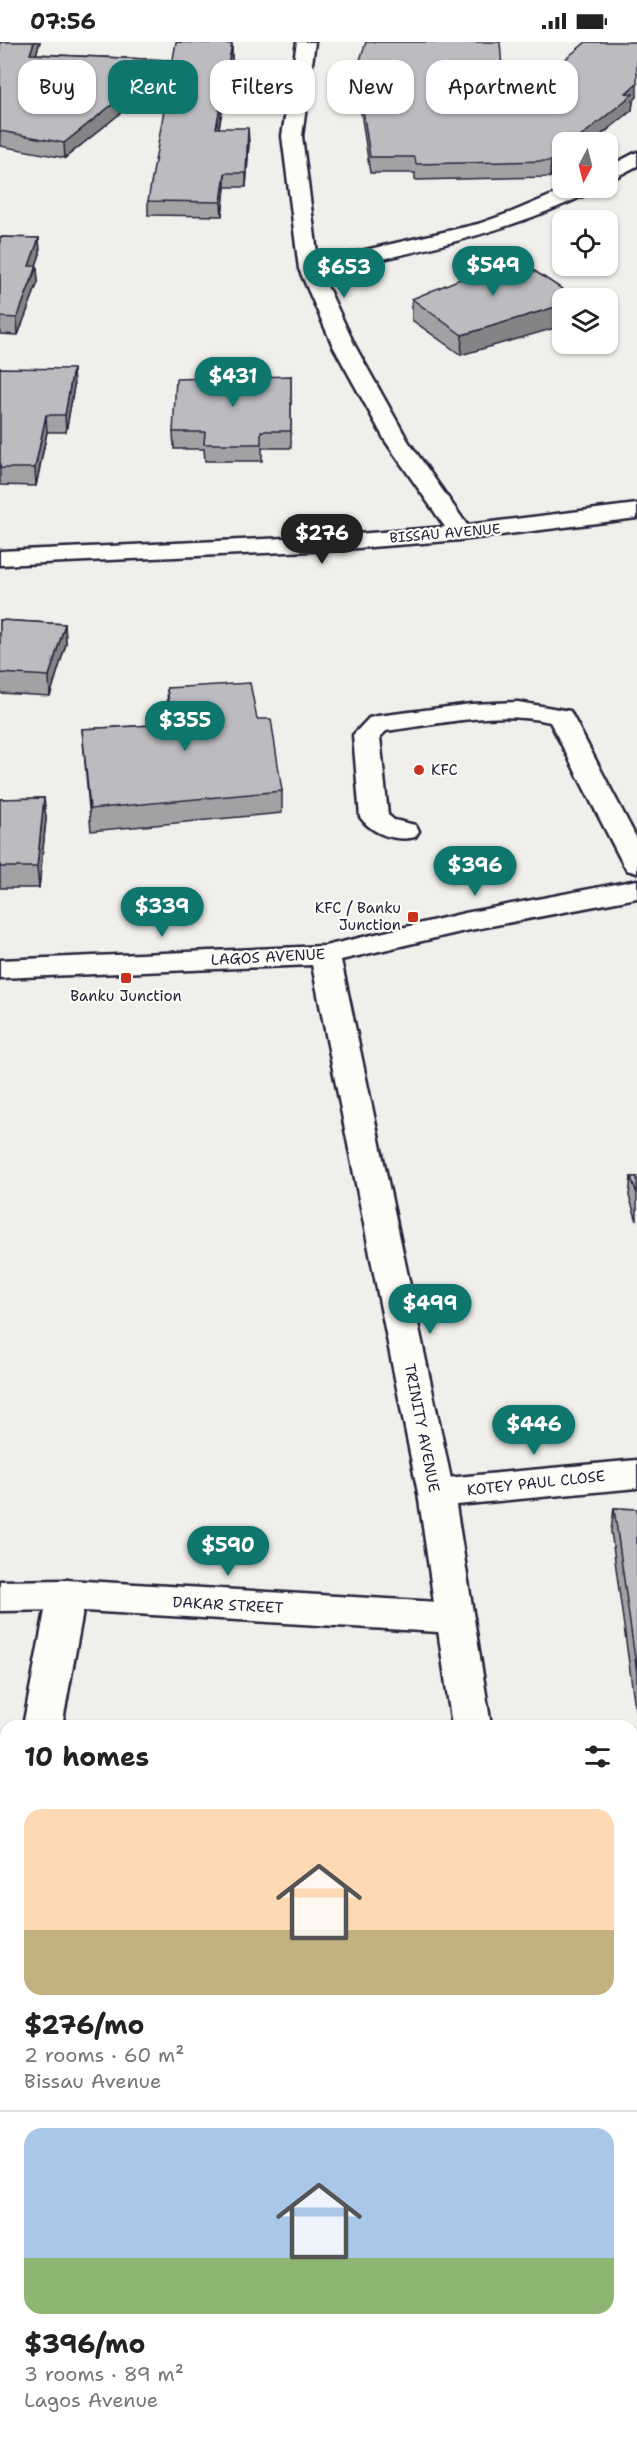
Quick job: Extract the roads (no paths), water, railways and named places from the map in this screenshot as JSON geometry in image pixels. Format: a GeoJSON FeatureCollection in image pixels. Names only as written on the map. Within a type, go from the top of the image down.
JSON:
{"type":"FeatureCollection","features":[{"type":"Feature","properties":{"kind":"street"},"geometry":{"type":"LineString","coordinates":[[306,42],[292,136],[309,269],[344,346],[397,442],[461,533]]}},
{"type":"Feature","properties":{"kind":"street"},"geometry":{"type":"LineString","coordinates":[[618,169],[637,158]]}},
{"type":"Feature","properties":{"kind":"street"},"geometry":{"type":"LineString","coordinates":[[309,269],[462,233],[565,198]]}},
{"type":"Feature","properties":{"kind":"street","name":"BISSAU AVENUE"},"geometry":{"type":"LineString","coordinates":[[0,558],[332,543],[461,533],[637,511]]}},
{"type":"Feature","properties":{"kind":"street"},"geometry":{"type":"LineString","coordinates":[[405,831],[384,826],[374,817],[366,735],[378,724],[513,709],[541,710],[561,717],[602,801],[637,864]]}},
{"type":"Feature","properties":{"kind":"street","name":"LAGOS AVENUE"},"geometry":{"type":"LineString","coordinates":[[0,969],[325,955],[465,922],[637,889]]}},
{"type":"Feature","properties":{"kind":"street","name":"TRINITY AVENUE"},"geometry":{"type":"LineString","coordinates":[[325,955],[436,1493],[470,1720]]}},
{"type":"Feature","properties":{"kind":"street","name":"KOTEY PAUL CLOSE"},"geometry":{"type":"LineString","coordinates":[[436,1493],[637,1474]]}},
{"type":"Feature","properties":{"kind":"street","name":"DAKAR STREET"},"geometry":{"type":"LineString","coordinates":[[0,1596],[67,1596],[455,1618]]}},
{"type":"Feature","properties":{"kind":"street"},"geometry":{"type":"LineString","coordinates":[[43,1720],[67,1596]]}},
{"type":"Feature","properties":{"kind":"place","name":"KFC"},"geometry":{"type":"Point","coordinates":[419,770]}},
{"type":"Feature","properties":{"kind":"place","name":"KFC / Banku Junction"},"geometry":{"type":"Point","coordinates":[413,917]}},
{"type":"Feature","properties":{"kind":"place","name":"Banku Junction"},"geometry":{"type":"Point","coordinates":[126,978]}}]}
